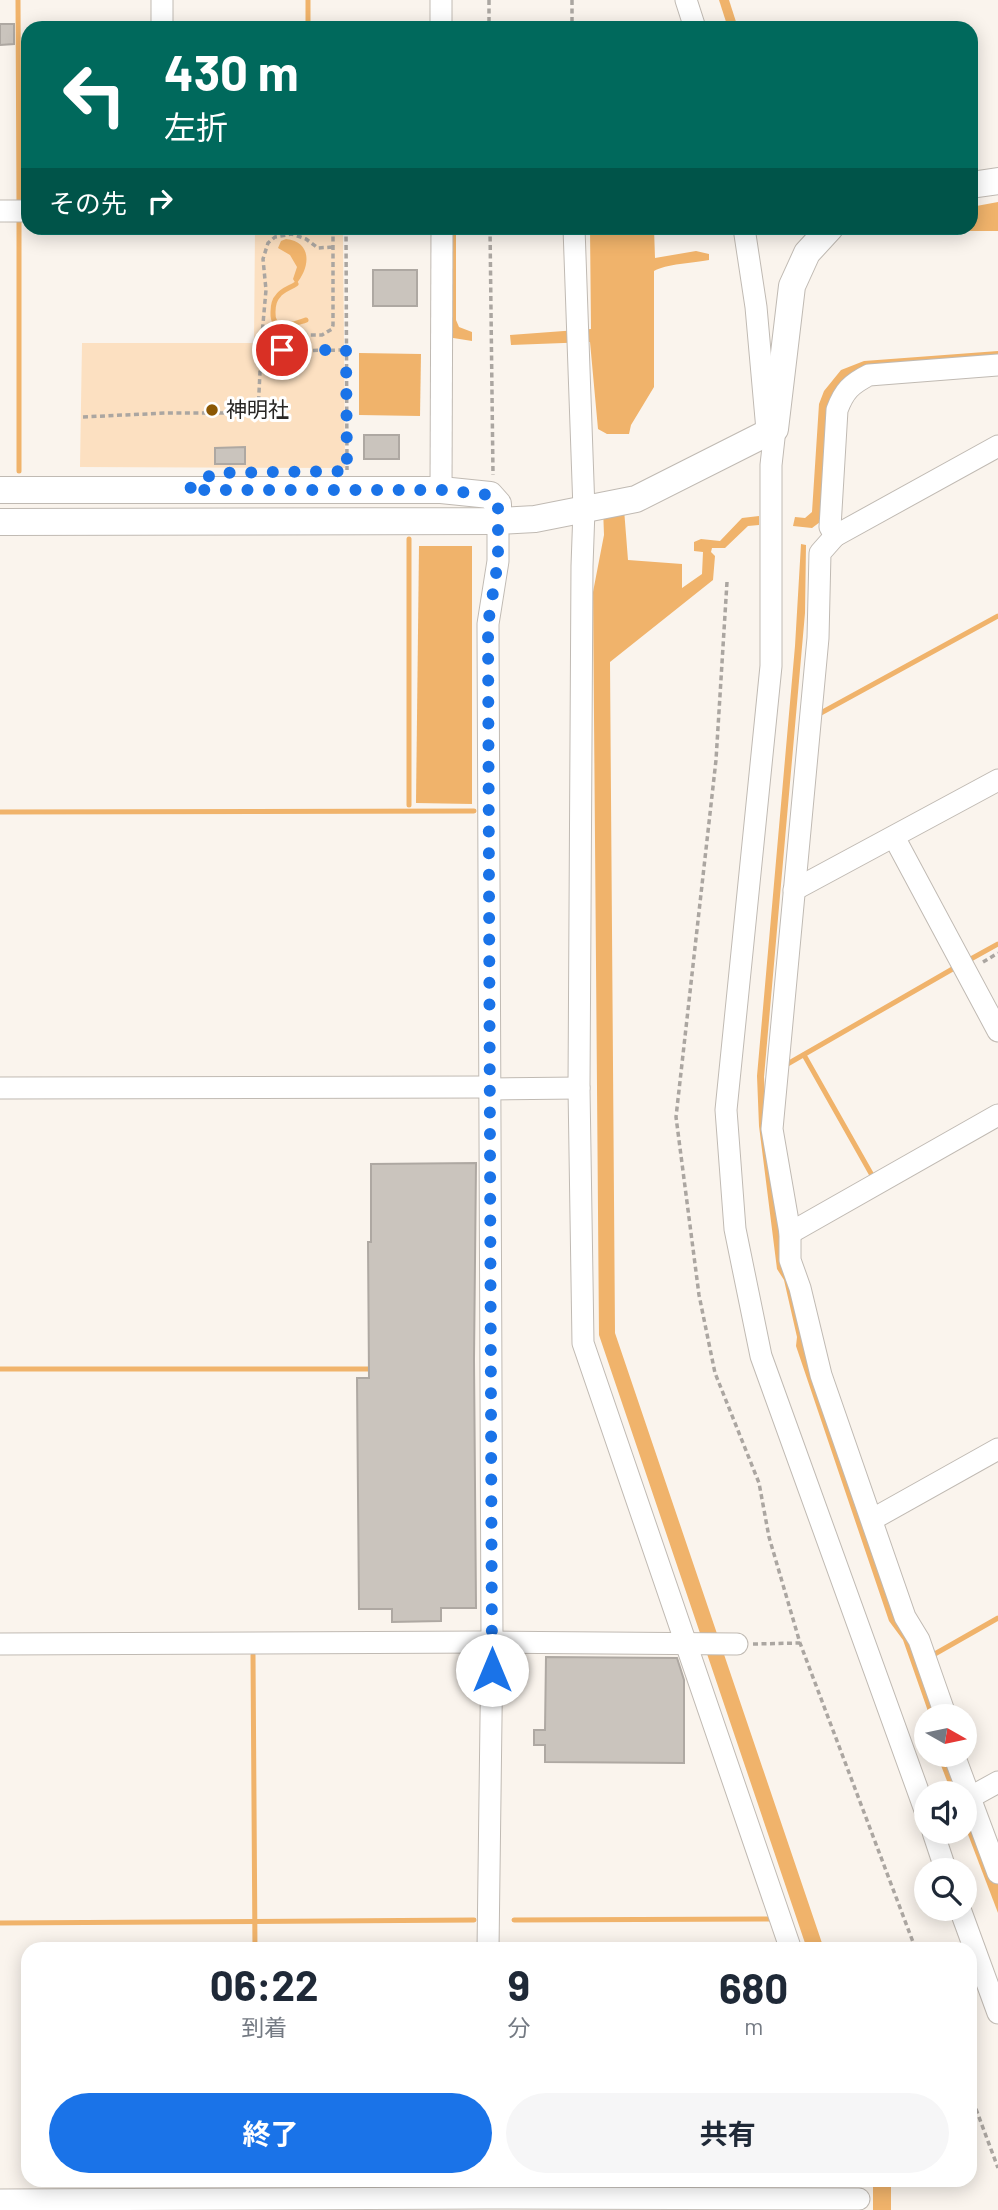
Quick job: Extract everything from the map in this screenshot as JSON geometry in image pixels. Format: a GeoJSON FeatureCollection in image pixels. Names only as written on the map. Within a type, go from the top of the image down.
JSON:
{"type":"FeatureCollection","features":[{"type":"Feature","properties":{"kind":"street"},"geometry":{"type":"LineString","coordinates":[[162,0],[162,21]]}},
{"type":"Feature","properties":{"kind":"street"},"geometry":{"type":"LineString","coordinates":[[441,0],[441,21]]}},
{"type":"Feature","properties":{"kind":"street"},"geometry":{"type":"LineString","coordinates":[[686,0],[693,21]]}},
{"type":"Feature","properties":{"kind":"street"},"geometry":{"type":"LineString","coordinates":[[978,184],[998,181]]}},
{"type":"Feature","properties":{"kind":"street"},"geometry":{"type":"LineString","coordinates":[[441,490],[442,235]]}},
{"type":"Feature","properties":{"kind":"street"},"geometry":{"type":"LineString","coordinates":[[574,235],[577,336],[591,508],[582,566],[579,1088],[583,1343],[788,1942]]}},
{"type":"Feature","properties":{"kind":"street"},"geometry":{"type":"LineString","coordinates":[[745,235],[772,432]]}},
{"type":"Feature","properties":{"kind":"street"},"geometry":{"type":"LineString","coordinates":[[824,235],[807,253],[792,286],[772,432],[771,666],[726,1110],[735,1229],[761,1356],[914,1781]]}},
{"type":"Feature","properties":{"kind":"street"},"geometry":{"type":"LineString","coordinates":[[835,536],[830,527],[837,410],[843,394],[853,383],[869,375],[998,365]]}},
{"type":"Feature","properties":{"kind":"street"},"geometry":{"type":"LineString","coordinates":[[0,522],[535,519],[636,499],[772,432]]}},
{"type":"Feature","properties":{"kind":"street"},"geometry":{"type":"LineString","coordinates":[[941,1704],[919,1640],[905,1617],[821,1375],[800,1288],[790,1260],[790,1233],[772,1129],[818,638],[820,553],[835,536],[998,446]]}},
{"type":"Feature","properties":{"kind":"street"},"geometry":{"type":"LineString","coordinates":[[0,490],[441,490],[490,495],[498,504],[498,561],[488,624],[492,1643],[488,1942]]}},
{"type":"Feature","properties":{"kind":"street"},"geometry":{"type":"LineString","coordinates":[[793,890],[998,780]]}},
{"type":"Feature","properties":{"kind":"street"},"geometry":{"type":"LineString","coordinates":[[894,837],[998,1031]]}},
{"type":"Feature","properties":{"kind":"street"},"geometry":{"type":"LineString","coordinates":[[0,1088],[579,1088]]}},
{"type":"Feature","properties":{"kind":"street"},"geometry":{"type":"LineString","coordinates":[[790,1233],[998,1115]]}},
{"type":"Feature","properties":{"kind":"street"},"geometry":{"type":"LineString","coordinates":[[873,1519],[998,1450]]}},
{"type":"Feature","properties":{"kind":"street"},"geometry":{"type":"LineString","coordinates":[[0,1644],[737,1644]]}},
{"type":"Feature","properties":{"kind":"street"},"geometry":{"type":"LineString","coordinates":[[977,1794],[998,1783]]}},
{"type":"Feature","properties":{"kind":"street"},"geometry":{"type":"LineString","coordinates":[[977,1817],[998,1873]]}},
{"type":"Feature","properties":{"kind":"street"},"geometry":{"type":"LineString","coordinates":[[964,1921],[972,1942]]}},
{"type":"Feature","properties":{"kind":"street"},"geometry":{"type":"LineString","coordinates":[[977,1956],[998,2013]]}},
{"type":"Feature","properties":{"kind":"street"},"geometry":{"type":"LineString","coordinates":[[0,2200],[859,2196]]}},
{"type":"Feature","properties":{"kind":"path"},"geometry":{"type":"LineString","coordinates":[[489,0],[489,21]]}},
{"type":"Feature","properties":{"kind":"path"},"geometry":{"type":"LineString","coordinates":[[572,0],[572,21]]}},
{"type":"Feature","properties":{"kind":"path"},"geometry":{"type":"LineString","coordinates":[[258,413],[266,290],[263,259],[268,243],[275,237],[286,235]]}},
{"type":"Feature","properties":{"kind":"path"},"geometry":{"type":"LineString","coordinates":[[295,235],[318,248],[333,247]]}},
{"type":"Feature","properties":{"kind":"path"},"geometry":{"type":"LineString","coordinates":[[262,335],[322,335],[332,329],[333,235]]}},
{"type":"Feature","properties":{"kind":"path"},"geometry":{"type":"LineString","coordinates":[[346,235],[347,471]]}},
{"type":"Feature","properties":{"kind":"path"},"geometry":{"type":"LineString","coordinates":[[490,235],[490,371],[494,468],[490,495]]}},
{"type":"Feature","properties":{"kind":"path"},"geometry":{"type":"LineString","coordinates":[[261,351],[346,350]]}},
{"type":"Feature","properties":{"kind":"path"},"geometry":{"type":"LineString","coordinates":[[83,417],[273,412]]}},
{"type":"Feature","properties":{"kind":"path"},"geometry":{"type":"LineString","coordinates":[[737,1644],[800,1643]]}},
{"type":"Feature","properties":{"kind":"path"},"geometry":{"type":"LineString","coordinates":[[977,2112],[998,2168]]}},
{"type":"Feature","properties":{"kind":"shaded area"},"geometry":{"type":"Polygon","coordinates":[[[719,0],[729,0],[736,21],[726,21],[719,0]]]}},
{"type":"Feature","properties":{"kind":"shaded area"},"geometry":{"type":"Polygon","coordinates":[[[998,202],[998,231],[978,231],[978,206],[998,202]]]}},
{"type":"Feature","properties":{"kind":"shaded area","name":"神明社"},"geometry":{"type":"Polygon","coordinates":[[[255,235],[343,235],[345,468],[80,467],[82,343],[254,343],[255,235]]]}},
{"type":"Feature","properties":{"kind":"shaded area"},"geometry":{"type":"Polygon","coordinates":[[[448,235],[456,235],[456,320],[459,327],[472,332],[472,341],[447,337],[448,235]]]}},
{"type":"Feature","properties":{"kind":"shaded area"},"geometry":{"type":"Polygon","coordinates":[[[590,235],[654,235],[655,258],[696,251],[709,254],[709,260],[672,265],[654,271],[654,387],[631,425],[629,434],[607,434],[598,429],[590,342],[511,345],[510,335],[591,329],[590,235]]]}},
{"type":"Feature","properties":{"kind":"shaded area"},"geometry":{"type":"Polygon","coordinates":[[[281,241],[295,241],[305,250],[306,264],[296,284],[293,279],[297,267],[290,255],[278,248],[281,241]]]}},
{"type":"Feature","properties":{"kind":"shaded area"},"geometry":{"type":"Polygon","coordinates":[[[998,351],[998,358],[854,373],[820,522],[812,528],[793,526],[795,517],[805,518],[812,512],[819,404],[824,391],[841,370],[864,361],[998,351]]]}},
{"type":"Feature","properties":{"kind":"shaded area"},"geometry":{"type":"Polygon","coordinates":[[[359,353],[421,354],[420,416],[359,415],[359,353]]]}},
{"type":"Feature","properties":{"kind":"shaded area"},"geometry":{"type":"Polygon","coordinates":[[[603,508],[624,509],[628,560],[682,564],[682,588],[702,574],[703,552],[694,551],[694,542],[701,539],[720,541],[742,518],[759,516],[759,525],[748,526],[725,548],[712,548],[711,552],[715,556],[713,580],[610,662],[615,1333],[822,1942],[805,1942],[599,1335],[593,592],[604,535],[603,508]]]}},
{"type":"Feature","properties":{"kind":"shaded area"},"geometry":{"type":"Polygon","coordinates":[[[801,544],[806,545],[805,613],[764,1077],[767,1133],[785,1265],[937,1704],[925,1704],[903,1640],[889,1621],[796,1346],[797,1337],[784,1280],[777,1269],[759,1126],[757,1076],[795,646],[801,544]]]}},
{"type":"Feature","properties":{"kind":"shaded area"},"geometry":{"type":"Polygon","coordinates":[[[419,546],[472,546],[472,804],[416,803],[419,546]]]}},
{"type":"Feature","properties":{"kind":"shaded area"},"geometry":{"type":"Polygon","coordinates":[[[942,1768],[954,1768],[959,1781],[947,1781],[942,1768]]]}},
{"type":"Feature","properties":{"kind":"shaded area"},"geometry":{"type":"Polygon","coordinates":[[[977,1828],[998,1882],[998,1913],[977,1858],[972,1844],[977,1844],[977,1828]]]}},
{"type":"Feature","properties":{"kind":"shaded area"},"geometry":{"type":"Polygon","coordinates":[[[873,2187],[891,2187],[891,2210],[873,2210],[873,2187]]]}},
{"type":"Feature","properties":{"kind":"building"},"geometry":{"type":"Polygon","coordinates":[[[0,24],[14,24],[14,44],[0,45],[0,24]]]}},
{"type":"Feature","properties":{"kind":"building"},"geometry":{"type":"Polygon","coordinates":[[[373,270],[417,270],[417,306],[373,306],[373,270]]]}},
{"type":"Feature","properties":{"kind":"building"},"geometry":{"type":"Polygon","coordinates":[[[364,435],[399,435],[399,459],[364,459],[364,435]]]}},
{"type":"Feature","properties":{"kind":"building"},"geometry":{"type":"Polygon","coordinates":[[[245,447],[245,464],[215,464],[215,448],[245,447]]]}},
{"type":"Feature","properties":{"kind":"building"},"geometry":{"type":"Polygon","coordinates":[[[476,1163],[476,1608],[441,1608],[441,1621],[392,1622],[392,1609],[359,1609],[357,1378],[369,1378],[368,1242],[371,1242],[371,1164],[476,1163]]]}},
{"type":"Feature","properties":{"kind":"building"},"geometry":{"type":"Polygon","coordinates":[[[546,1657],[677,1658],[684,1680],[684,1763],[545,1762],[545,1745],[534,1745],[534,1730],[545,1730],[546,1657]]]}},
{"type":"Feature","properties":{"kind":"waterway"},"geometry":{"type":"LineString","coordinates":[[18,0],[19,205]]}},
{"type":"Feature","properties":{"kind":"waterway"},"geometry":{"type":"LineString","coordinates":[[308,0],[308,21]]}},
{"type":"Feature","properties":{"kind":"waterway"},"geometry":{"type":"LineString","coordinates":[[19,215],[19,471]]}},
{"type":"Feature","properties":{"kind":"waterway"},"geometry":{"type":"LineString","coordinates":[[296,284],[277,298],[274,319],[276,323],[284,326],[306,320]]}},
{"type":"Feature","properties":{"kind":"waterway"},"geometry":{"type":"LineString","coordinates":[[409,539],[409,805]]}},
{"type":"Feature","properties":{"kind":"waterway"},"geometry":{"type":"LineString","coordinates":[[819,714],[998,616]]}},
{"type":"Feature","properties":{"kind":"waterway"},"geometry":{"type":"LineString","coordinates":[[0,812],[474,811]]}},
{"type":"Feature","properties":{"kind":"waterway"},"geometry":{"type":"LineString","coordinates":[[969,960],[998,944]]}},
{"type":"Feature","properties":{"kind":"waterway"},"geometry":{"type":"LineString","coordinates":[[784,1066],[956,967]]}},
{"type":"Feature","properties":{"kind":"waterway"},"geometry":{"type":"LineString","coordinates":[[804,1055],[873,1177]]}},
{"type":"Feature","properties":{"kind":"waterway"},"geometry":{"type":"LineString","coordinates":[[0,1369],[375,1369]]}},
{"type":"Feature","properties":{"kind":"waterway"},"geometry":{"type":"LineString","coordinates":[[933,1655],[998,1618]]}},
{"type":"Feature","properties":{"kind":"waterway"},"geometry":{"type":"LineString","coordinates":[[253,1655],[255,1942]]}},
{"type":"Feature","properties":{"kind":"waterway"},"geometry":{"type":"LineString","coordinates":[[514,1920],[772,1919]]}},
{"type":"Feature","properties":{"kind":"waterway"},"geometry":{"type":"LineString","coordinates":[[0,1923],[474,1920]]}},
{"type":"Feature","properties":{"kind":"place","name":"神明社"},"geometry":{"type":"Point","coordinates":[212,410]}},
{"type":"Feature","properties":{"kind":"route"},"geometry":{"type":"LineString","coordinates":[[282,350],[346,350],[347,471],[214,473],[187,490],[441,490],[490,495],[498,504],[498,561],[488,624],[492,1670]]}}]}
